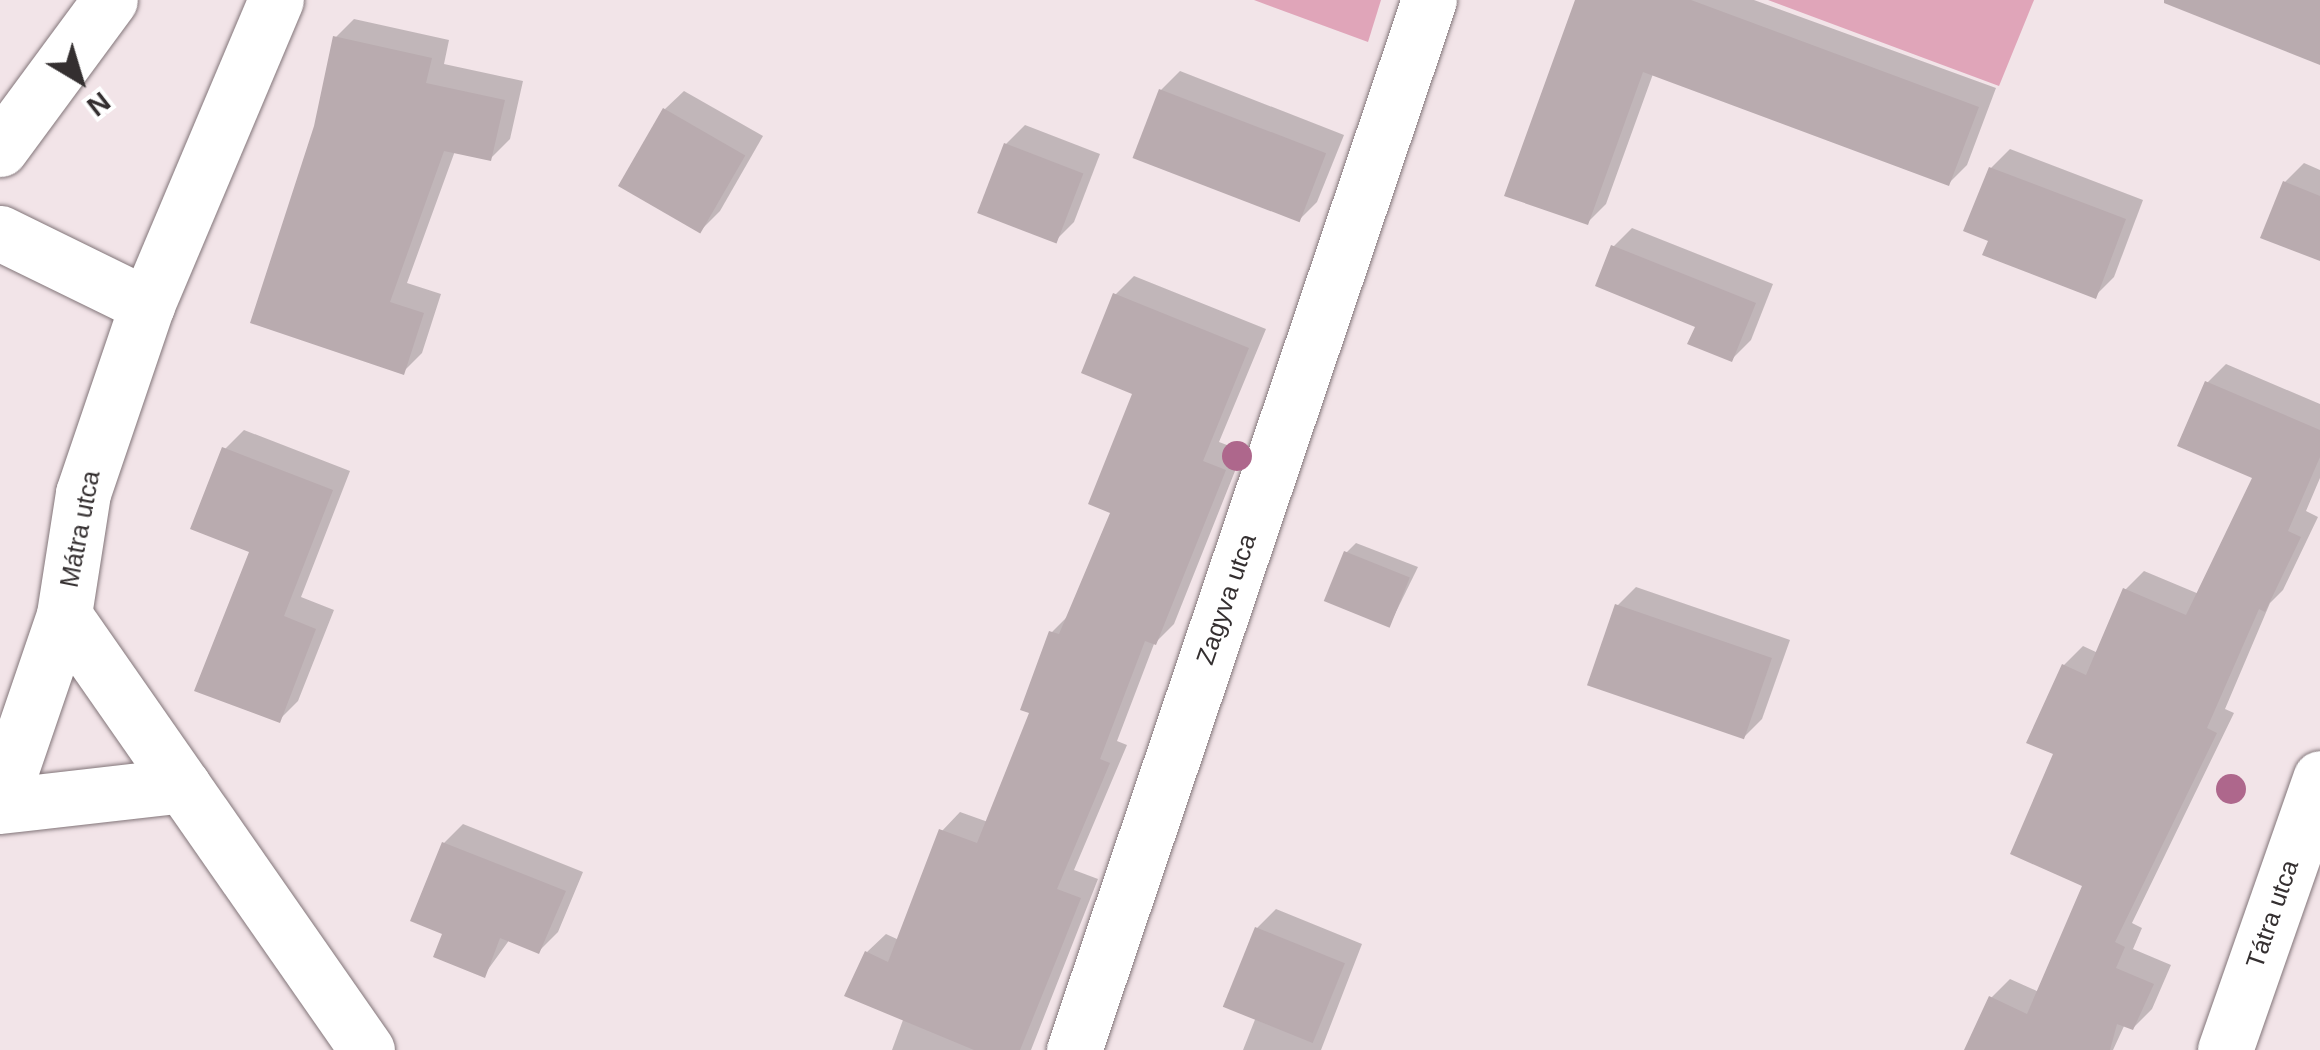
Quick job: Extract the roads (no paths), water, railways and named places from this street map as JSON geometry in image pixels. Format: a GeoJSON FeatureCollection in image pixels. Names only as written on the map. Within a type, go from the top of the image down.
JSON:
{"type":"FeatureCollection","features":[{"type":"Feature","properties":{"kind":"street"},"geometry":{"type":"LineString","coordinates":[[0,148],[110,0]]}},
{"type":"Feature","properties":{"kind":"street","name":"Mátra utca"},"geometry":{"type":"LineString","coordinates":[[276,0],[146,305],[83,493],[64,615],[366,1050]]}},
{"type":"Feature","properties":{"kind":"street","name":"Zagyva utca"},"geometry":{"type":"LineString","coordinates":[[1074,1050],[1428,0]]}},
{"type":"Feature","properties":{"kind":"street"},"geometry":{"type":"LineString","coordinates":[[0,233],[146,305]]}},
{"type":"Feature","properties":{"kind":"street"},"geometry":{"type":"LineString","coordinates":[[64,615],[0,804],[183,785]]}},
{"type":"Feature","properties":{"kind":"street","name":"Tátra utca"},"geometry":{"type":"LineString","coordinates":[[2225,1050],[2320,778]]}}]}
